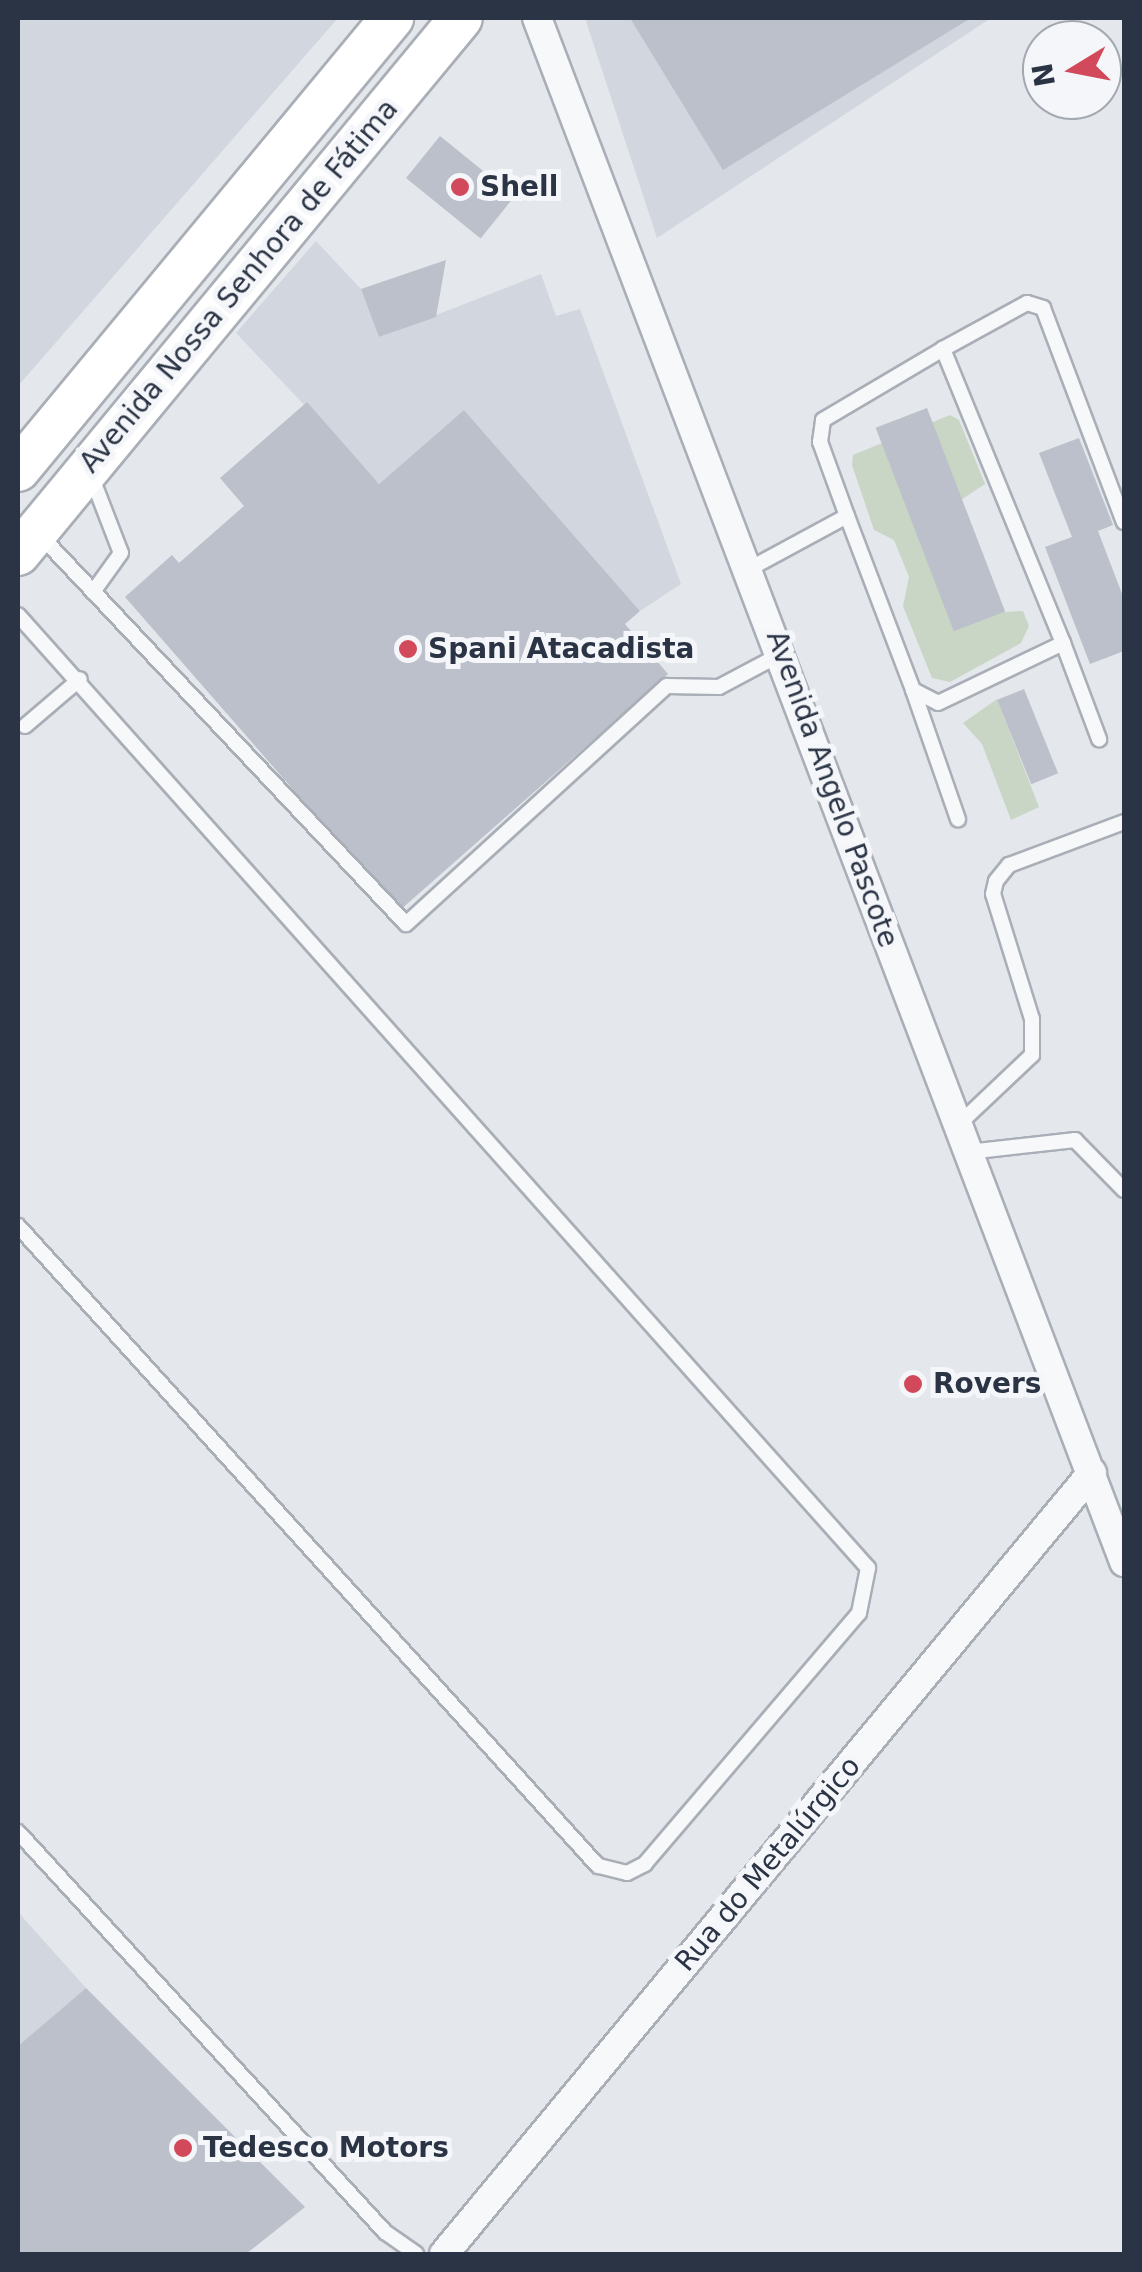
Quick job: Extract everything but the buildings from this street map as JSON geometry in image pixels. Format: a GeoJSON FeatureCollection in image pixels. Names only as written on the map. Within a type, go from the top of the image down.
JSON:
{"type":"FeatureCollection","features":[{"type":"Feature","properties":{"kind":"main road","name":"Avenida Nossa Senhora de Fátima"},"geometry":{"type":"LineString","coordinates":[[18,470],[392,18]]}},
{"type":"Feature","properties":{"kind":"main road","name":"Avenida Nossa Senhora de Fátima"},"geometry":{"type":"LineString","coordinates":[[27,543],[462,18]]}},
{"type":"Feature","properties":{"kind":"street","name":"Avenida Angelo Pascote"},"geometry":{"type":"LineString","coordinates":[[537,18],[1124,1562]]}},
{"type":"Feature","properties":{"kind":"street","name":"Rua do Metalúrgico"},"geometry":{"type":"LineString","coordinates":[[444,2254],[1092,1473]]}},
{"type":"Feature","properties":{"kind":"lane"},"geometry":{"type":"LineString","coordinates":[[958,820],[820,442],[823,420],[1027,303],[1043,308],[1124,522]]}},
{"type":"Feature","properties":{"kind":"lane"},"geometry":{"type":"LineString","coordinates":[[943,349],[1099,739]]}},
{"type":"Feature","properties":{"kind":"lane"},"geometry":{"type":"LineString","coordinates":[[88,468],[122,554],[93,592]]}},
{"type":"Feature","properties":{"kind":"lane"},"geometry":{"type":"LineString","coordinates":[[749,570],[847,516]]}},
{"type":"Feature","properties":{"kind":"lane"},"geometry":{"type":"LineString","coordinates":[[27,543],[93,592],[406,924],[667,686],[719,687],[782,654]]}},
{"type":"Feature","properties":{"kind":"lane"},"geometry":{"type":"LineString","coordinates":[[18,615],[80,679],[868,1568],[859,1613],[646,1864],[627,1873],[598,1866],[18,1226]]}},
{"type":"Feature","properties":{"kind":"lane"},"geometry":{"type":"LineString","coordinates":[[913,690],[938,703],[1063,644]]}},
{"type":"Feature","properties":{"kind":"lane"},"geometry":{"type":"LineString","coordinates":[[20,726],[80,679]]}},
{"type":"Feature","properties":{"kind":"lane"},"geometry":{"type":"LineString","coordinates":[[962,1139],[1032,1055],[1032,1018],[993,894],[996,882],[1008,865],[1124,822]]}},
{"type":"Feature","properties":{"kind":"lane"},"geometry":{"type":"LineString","coordinates":[[962,1139],[1074,1140],[1124,1190]]}},
{"type":"Feature","properties":{"kind":"lane"},"geometry":{"type":"LineString","coordinates":[[18,1832],[385,2232],[416,2254]]}},
{"type":"Feature","properties":{"kind":"shaded area"},"geometry":{"type":"Polygon","coordinates":[[[18,18],[338,18],[18,386],[18,18]]]}},
{"type":"Feature","properties":{"kind":"shaded area"},"geometry":{"type":"Polygon","coordinates":[[[585,18],[991,18],[657,238],[585,18]]]}},
{"type":"Feature","properties":{"kind":"shaded area"},"geometry":{"type":"Polygon","coordinates":[[[316,241],[361,289],[380,337],[541,274],[556,316],[580,309],[681,584],[640,611],[464,410],[379,484],[236,333],[316,241]]]}},
{"type":"Feature","properties":{"kind":"shaded area"},"geometry":{"type":"Polygon","coordinates":[[[18,1912],[86,1988],[18,2046],[18,1912]]]}},
{"type":"Feature","properties":{"kind":"green space"},"geometry":{"type":"Polygon","coordinates":[[[950,415],[959,420],[985,484],[961,500],[1004,612],[1023,611],[1029,626],[1021,643],[950,682],[932,678],[903,606],[909,577],[894,540],[874,530],[852,465],[853,455],[950,415]]]}},
{"type":"Feature","properties":{"kind":"green space"},"geometry":{"type":"Polygon","coordinates":[[[997,699],[1039,807],[1011,820],[982,744],[963,723],[997,699]]]}},
{"type":"Feature","properties":{"kind":"place","name":"Shell"},"geometry":{"type":"Point","coordinates":[460,187]}},
{"type":"Feature","properties":{"kind":"place","name":"Spani Atacadista"},"geometry":{"type":"Point","coordinates":[408,649]}},
{"type":"Feature","properties":{"kind":"place","name":"Rovers"},"geometry":{"type":"Point","coordinates":[913,1384]}},
{"type":"Feature","properties":{"kind":"place","name":"Tedesco Motors"},"geometry":{"type":"Point","coordinates":[183,2148]}}]}
